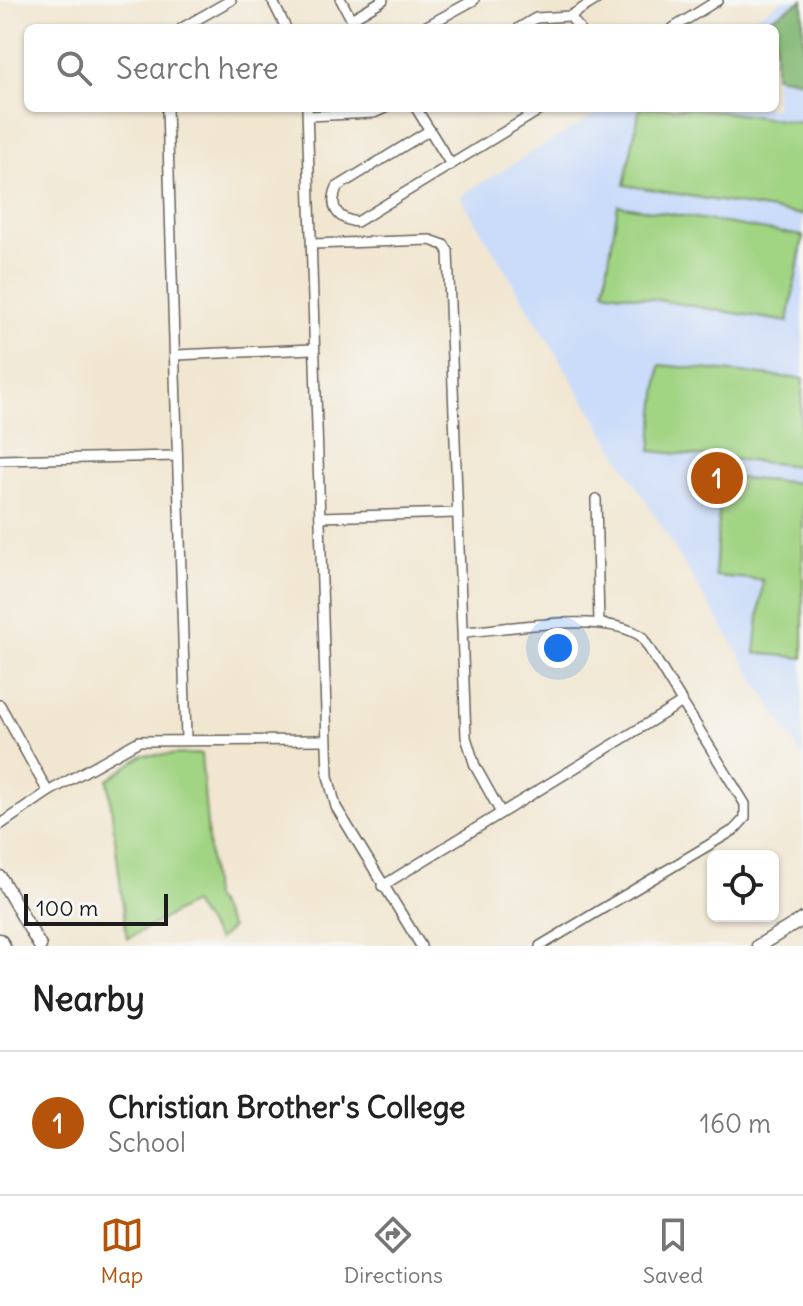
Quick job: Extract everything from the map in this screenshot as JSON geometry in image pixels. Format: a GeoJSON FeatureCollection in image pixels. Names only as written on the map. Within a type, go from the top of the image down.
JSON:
{"type":"FeatureCollection","features":[{"type":"Feature","properties":{"kind":"main road"},"geometry":{"type":"LineString","coordinates":[[0,877],[40,946]]}},
{"type":"Feature","properties":{"kind":"main road"},"geometry":{"type":"LineString","coordinates":[[758,946],[803,919]]}},
{"type":"Feature","properties":{"kind":"main road"},"geometry":{"type":"LineString","coordinates":[[0,940],[4,946]]}},
{"type":"Feature","properties":{"kind":"street"},"geometry":{"type":"LineString","coordinates":[[189,24],[231,0]]}},
{"type":"Feature","properties":{"kind":"street"},"geometry":{"type":"LineString","coordinates":[[272,0],[284,24]]}},
{"type":"Feature","properties":{"kind":"street"},"geometry":{"type":"LineString","coordinates":[[341,0],[354,23],[383,0]]}},
{"type":"Feature","properties":{"kind":"street"},"geometry":{"type":"LineString","coordinates":[[430,24],[474,0]]}},
{"type":"Feature","properties":{"kind":"street"},"geometry":{"type":"LineString","coordinates":[[526,24],[536,18],[570,16],[596,0]]}},
{"type":"Feature","properties":{"kind":"street"},"geometry":{"type":"LineString","coordinates":[[679,24],[718,0]]}},
{"type":"Feature","properties":{"kind":"street"},"geometry":{"type":"LineString","coordinates":[[570,16],[576,24]]}},
{"type":"Feature","properties":{"kind":"street"},"geometry":{"type":"LineString","coordinates":[[167,112],[186,738]]}},
{"type":"Feature","properties":{"kind":"street"},"geometry":{"type":"LineString","coordinates":[[376,112],[308,112],[312,349],[326,740],[328,776],[336,807],[421,946]]}},
{"type":"Feature","properties":{"kind":"street"},"geometry":{"type":"LineString","coordinates":[[419,112],[450,163]]}},
{"type":"Feature","properties":{"kind":"street"},"geometry":{"type":"LineString","coordinates":[[430,130],[337,187],[332,199],[335,210],[344,220],[357,222],[536,112]]}},
{"type":"Feature","properties":{"kind":"street"},"geometry":{"type":"LineString","coordinates":[[312,244],[430,240],[444,245],[448,251],[456,513],[469,752],[500,811]]}},
{"type":"Feature","properties":{"kind":"street"},"geometry":{"type":"LineString","coordinates":[[176,355],[312,349]]}},
{"type":"Feature","properties":{"kind":"street"},"geometry":{"type":"LineString","coordinates":[[0,460],[176,456]]}},
{"type":"Feature","properties":{"kind":"street"},"geometry":{"type":"LineString","coordinates":[[596,499],[599,623]]}},
{"type":"Feature","properties":{"kind":"street"},"geometry":{"type":"LineString","coordinates":[[320,517],[456,513]]}},
{"type":"Feature","properties":{"kind":"street"},"geometry":{"type":"LineString","coordinates":[[464,632],[599,623],[634,631],[642,637],[745,804],[745,818],[734,830],[540,946]]}},
{"type":"Feature","properties":{"kind":"street"},"geometry":{"type":"LineString","coordinates":[[382,886],[681,703]]}},
{"type":"Feature","properties":{"kind":"street"},"geometry":{"type":"LineString","coordinates":[[0,705],[48,792]]}},
{"type":"Feature","properties":{"kind":"street"},"geometry":{"type":"LineString","coordinates":[[0,825],[48,792],[139,741],[186,738],[326,740]]}},
{"type":"Feature","properties":{"kind":"shaded area"},"geometry":{"type":"Polygon","coordinates":[[[783,0],[803,0],[803,759],[460,196],[599,112],[779,112],[779,24],[744,24],[783,0]]]}},
{"type":"Feature","properties":{"kind":"green space"},"geometry":{"type":"Polygon","coordinates":[[[803,0],[803,81],[779,77],[779,24],[760,24],[803,0]]]}},
{"type":"Feature","properties":{"kind":"green space"},"geometry":{"type":"Polygon","coordinates":[[[639,112],[725,112],[803,123],[803,215],[624,185],[639,112]]]}},
{"type":"Feature","properties":{"kind":"green space"},"geometry":{"type":"Polygon","coordinates":[[[618,205],[803,236],[788,322],[604,291],[618,205]]]}},
{"type":"Feature","properties":{"kind":"green space"},"geometry":{"type":"Polygon","coordinates":[[[660,365],[803,379],[798,466],[651,451],[660,365]]]}},
{"type":"Feature","properties":{"kind":"green space"},"geometry":{"type":"Polygon","coordinates":[[[721,477],[803,483],[803,658],[755,653],[763,580],[715,576],[721,477]]]}},
{"type":"Feature","properties":{"kind":"green space"},"geometry":{"type":"Polygon","coordinates":[[[201,754],[213,897],[231,928],[218,940],[192,903],[127,939],[108,780],[143,755],[201,754]]]}},
{"type":"Feature","properties":{"kind":"place","name":"Christian Brother's College"},"geometry":{"type":"Point","coordinates":[717,478]}}]}
